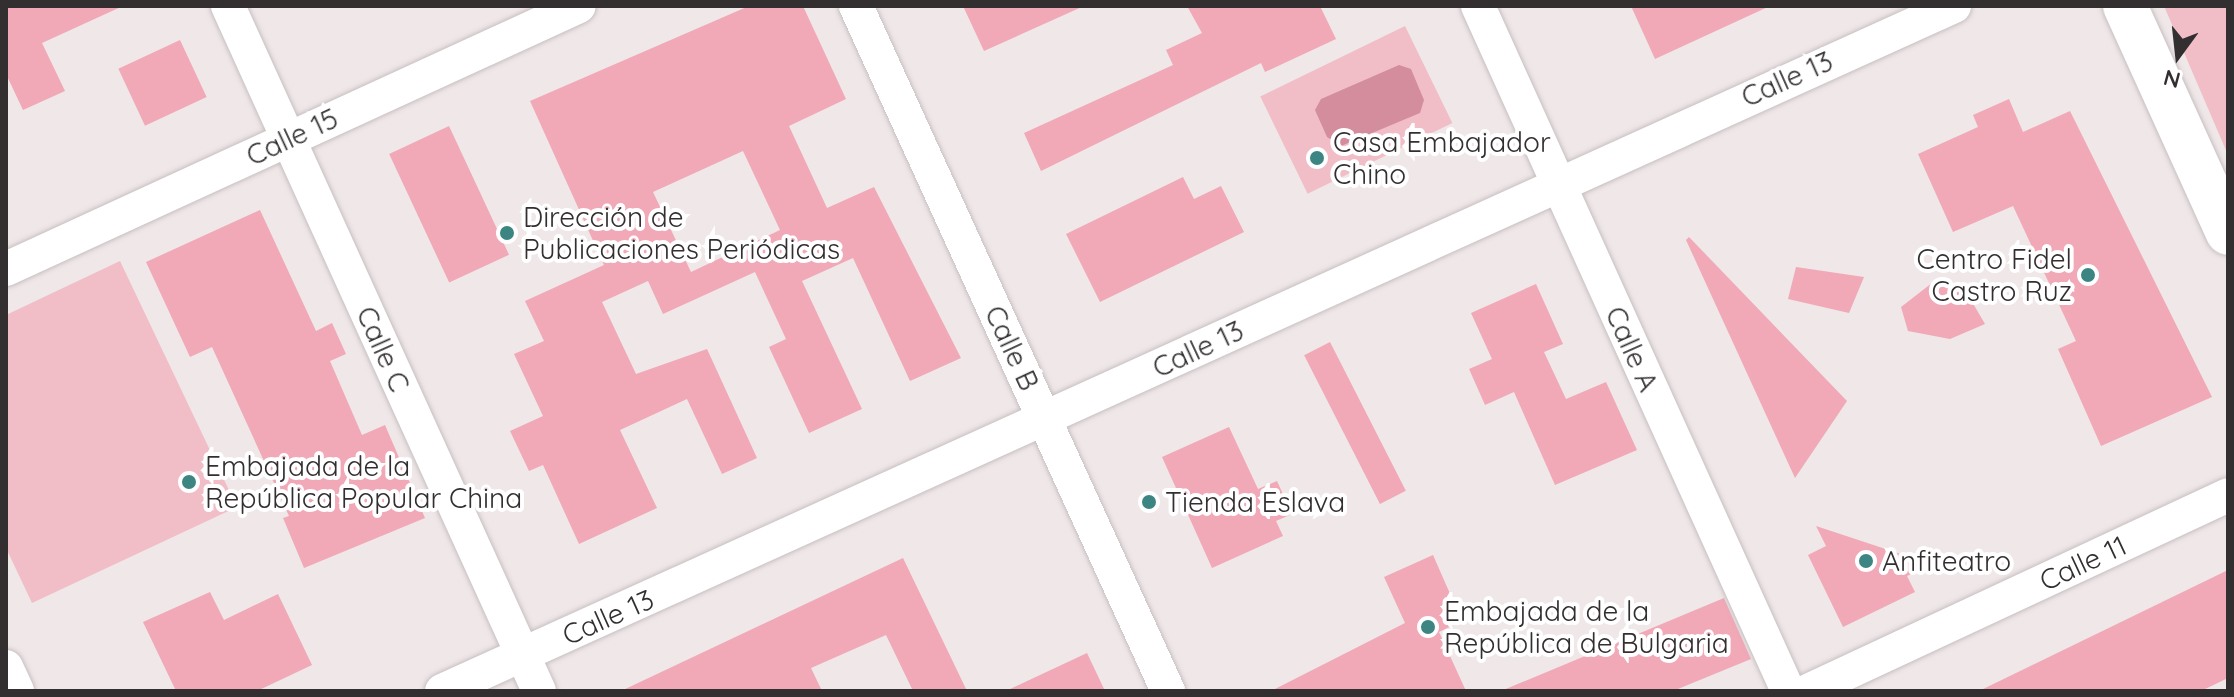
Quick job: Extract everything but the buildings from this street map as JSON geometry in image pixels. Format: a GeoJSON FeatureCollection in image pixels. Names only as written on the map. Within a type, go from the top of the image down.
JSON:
{"type":"FeatureCollection","features":[{"type":"Feature","properties":{"kind":"main road"},"geometry":{"type":"LineString","coordinates":[[2127,9],[2228,233]]}},
{"type":"Feature","properties":{"kind":"street","name":"Calle C"},"geometry":{"type":"LineString","coordinates":[[228,6],[539,691]]}},
{"type":"Feature","properties":{"kind":"street","name":"Calle 15"},"geometry":{"type":"LineString","coordinates":[[6,269],[579,6]]}},
{"type":"Feature","properties":{"kind":"street","name":"Calle B"},"geometry":{"type":"LineString","coordinates":[[856,6],[1168,691]]}},
{"type":"Feature","properties":{"kind":"street","name":"Calle A"},"geometry":{"type":"LineString","coordinates":[[1478,6],[1788,691]]}},
{"type":"Feature","properties":{"kind":"street","name":"Calle 13"},"geometry":{"type":"LineString","coordinates":[[442,691],[1045,421],[1556,180],[1954,6]]}},
{"type":"Feature","properties":{"kind":"street","name":"Calle 11"},"geometry":{"type":"LineString","coordinates":[[1808,691],[2228,495]]}},
{"type":"Feature","properties":{"kind":"street"},"geometry":{"type":"LineString","coordinates":[[6,667],[17,691]]}},
{"type":"Feature","properties":{"kind":"shaded area"},"geometry":{"type":"Polygon","coordinates":[[[2164,6],[2228,6],[2228,155],[2164,6]]]}},
{"type":"Feature","properties":{"kind":"shaded area"},"geometry":{"type":"Polygon","coordinates":[[[1405,26],[1452,123],[1308,194],[1260,97],[1405,26]]]}},
{"type":"Feature","properties":{"kind":"shaded area"},"geometry":{"type":"Polygon","coordinates":[[[1399,65],[1411,69],[1424,100],[1420,113],[1341,146],[1327,137],[1315,110],[1321,99],[1399,65]]]}},
{"type":"Feature","properties":{"kind":"shaded area"},"geometry":{"type":"Polygon","coordinates":[[[120,261],[237,507],[32,603],[6,548],[6,315],[120,261]]]}},
{"type":"Feature","properties":{"kind":"place","name":"Casa Embajador Chino"},"geometry":{"type":"Point","coordinates":[1317,158]}},
{"type":"Feature","properties":{"kind":"place","name":"Dirección de Publicaciones Periódicas"},"geometry":{"type":"Point","coordinates":[507,233]}},
{"type":"Feature","properties":{"kind":"place","name":"Centro Fidel Castro Ruz"},"geometry":{"type":"Point","coordinates":[2088,275]}},
{"type":"Feature","properties":{"kind":"place","name":"Embajada de la República Popular China"},"geometry":{"type":"Point","coordinates":[189,482]}},
{"type":"Feature","properties":{"kind":"place","name":"Tienda Eslava"},"geometry":{"type":"Point","coordinates":[1149,502]}},
{"type":"Feature","properties":{"kind":"place","name":"Anfiteatro"},"geometry":{"type":"Point","coordinates":[1866,561]}},
{"type":"Feature","properties":{"kind":"place","name":"Embajada de la República de Bulgaria"},"geometry":{"type":"Point","coordinates":[1428,627]}}]}
